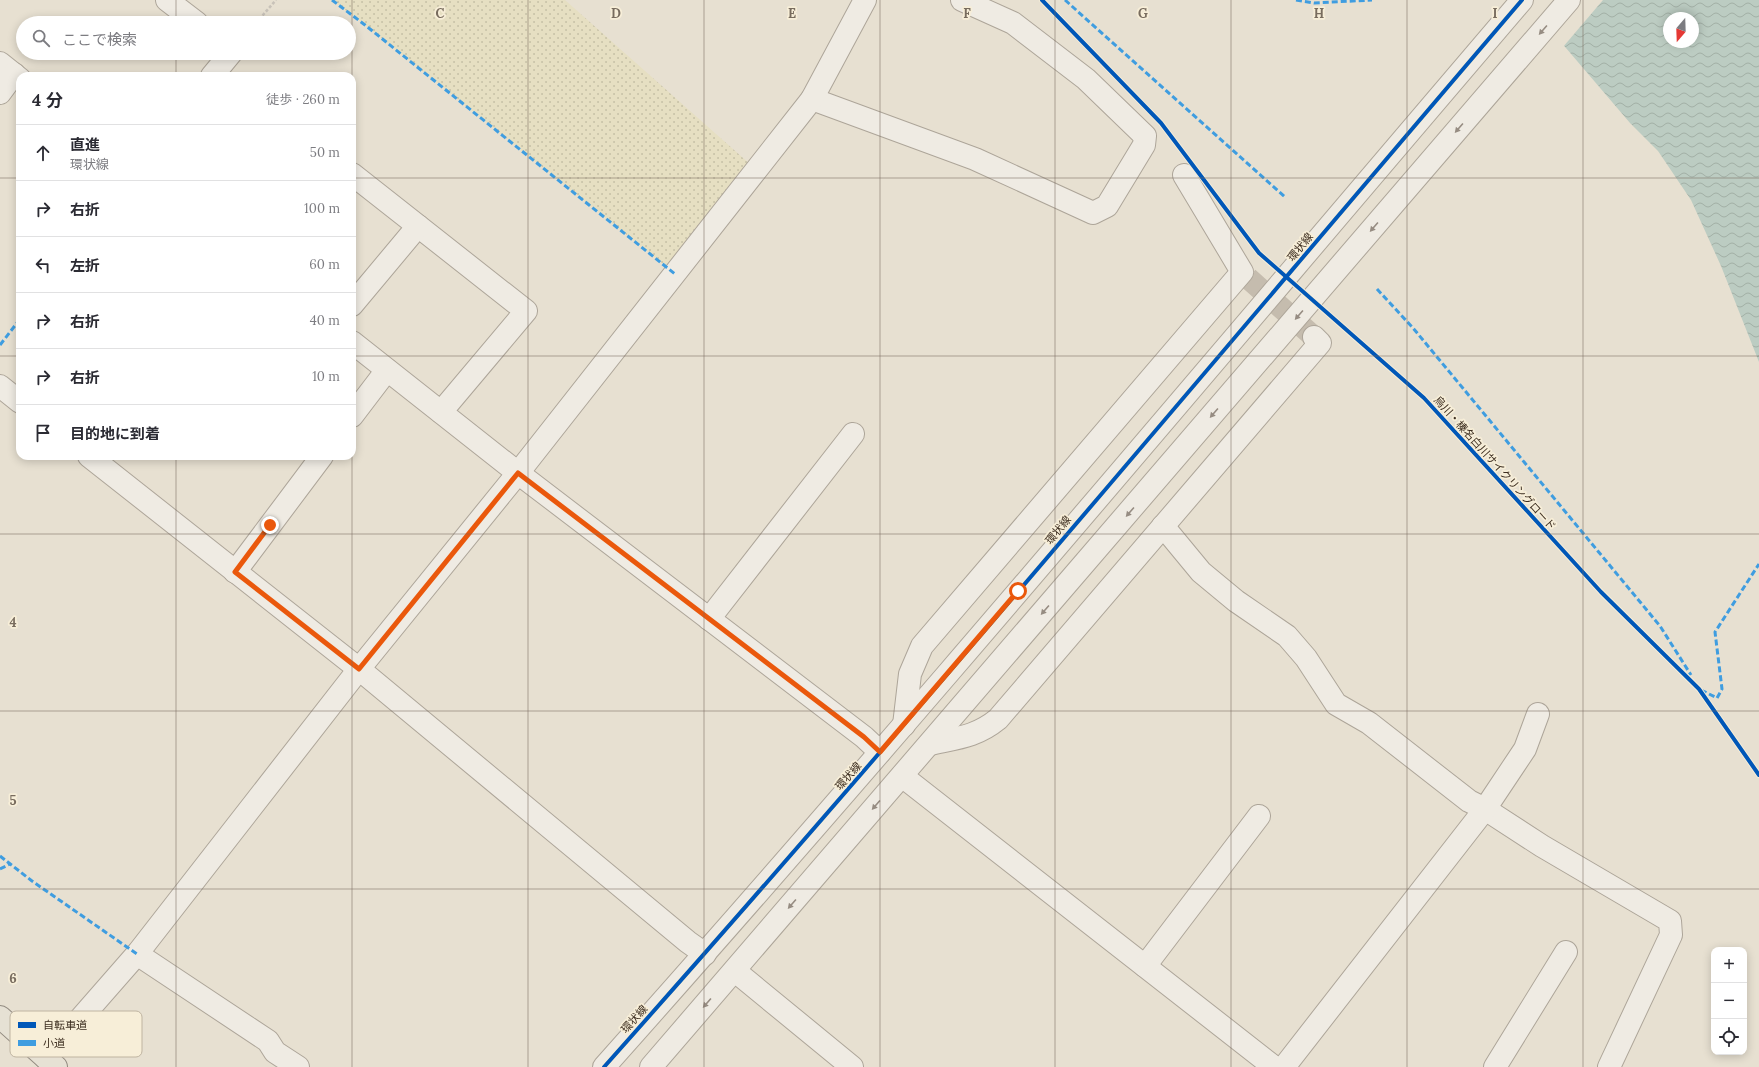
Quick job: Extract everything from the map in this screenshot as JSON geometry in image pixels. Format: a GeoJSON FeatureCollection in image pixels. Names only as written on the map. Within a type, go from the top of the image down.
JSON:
{"type":"FeatureCollection","features":[{"type":"Feature","properties":{"kind":"main road"},"geometry":{"type":"LineString","coordinates":[[0,1017],[10,1026]]}},
{"type":"Feature","properties":{"kind":"street"},"geometry":{"type":"LineString","coordinates":[[167,0],[188,16]]}},
{"type":"Feature","properties":{"kind":"street"},"geometry":{"type":"LineString","coordinates":[[92,1011],[359,669],[518,473],[812,99],[865,0]]}},
{"type":"Feature","properties":{"kind":"street"},"geometry":{"type":"LineString","coordinates":[[812,99],[975,159],[1094,213],[1107,206],[1144,145],[1145,136],[1086,79],[1012,22],[962,0]]}},
{"type":"Feature","properties":{"kind":"street","name":"環状線"},"geometry":{"type":"LineString","coordinates":[[604,1067],[705,954],[904,725],[1522,0]]}},
{"type":"Feature","properties":{"kind":"street"},"geometry":{"type":"LineString","coordinates":[[651,1067],[1325,285],[1568,0]]}},
{"type":"Feature","properties":{"kind":"street"},"geometry":{"type":"LineString","coordinates":[[215,72],[225,60]]}},
{"type":"Feature","properties":{"kind":"street"},"geometry":{"type":"LineString","coordinates":[[0,93],[11,72]]}},
{"type":"Feature","properties":{"kind":"street"},"geometry":{"type":"LineString","coordinates":[[904,725],[910,674],[922,646],[1245,275],[1184,175]]}},
{"type":"Feature","properties":{"kind":"street"},"geometry":{"type":"LineString","coordinates":[[356,177],[526,311],[441,412]]}},
{"type":"Feature","properties":{"kind":"street"},"geometry":{"type":"LineString","coordinates":[[356,300],[418,226]]}},
{"type":"Feature","properties":{"kind":"street"},"geometry":{"type":"LineString","coordinates":[[930,744],[974,734],[998,719],[1320,343],[1314,337]]}},
{"type":"Feature","properties":{"kind":"street"},"geometry":{"type":"LineString","coordinates":[[356,345],[518,473],[864,737],[880,752]]}},
{"type":"Feature","properties":{"kind":"street"},"geometry":{"type":"LineString","coordinates":[[356,411],[387,370]]}},
{"type":"Feature","properties":{"kind":"street"},"geometry":{"type":"LineString","coordinates":[[0,386],[16,399]]}},
{"type":"Feature","properties":{"kind":"street"},"geometry":{"type":"LineString","coordinates":[[709,619],[854,434]]}},
{"type":"Feature","properties":{"kind":"street"},"geometry":{"type":"LineString","coordinates":[[94,460],[359,669],[682,937],[705,954]]}},
{"type":"Feature","properties":{"kind":"street"},"geometry":{"type":"LineString","coordinates":[[235,572],[319,460]]}},
{"type":"Feature","properties":{"kind":"street"},"geometry":{"type":"LineString","coordinates":[[1163,526],[1201,572],[1236,601],[1287,636],[1306,658],[1336,704],[1369,723],[1468,801],[1485,809],[1542,846],[1670,921],[1671,935],[1609,1067]]}},
{"type":"Feature","properties":{"kind":"street"},"geometry":{"type":"LineString","coordinates":[[1284,1067],[1485,809],[1525,749],[1538,714]]}},
{"type":"Feature","properties":{"kind":"street"},"geometry":{"type":"LineString","coordinates":[[902,776],[1274,1067]]}},
{"type":"Feature","properties":{"kind":"street"},"geometry":{"type":"LineString","coordinates":[[1145,966],[1259,816]]}},
{"type":"Feature","properties":{"kind":"street"},"geometry":{"type":"LineString","coordinates":[[1495,1067],[1566,952]]}},
{"type":"Feature","properties":{"kind":"street"},"geometry":{"type":"LineString","coordinates":[[137,954],[268,1040],[281,1061]]}},
{"type":"Feature","properties":{"kind":"street"},"geometry":{"type":"LineString","coordinates":[[735,971],[852,1067]]}},
{"type":"Feature","properties":{"kind":"path"},"geometry":{"type":"LineString","coordinates":[[262,16],[276,0]]}},
{"type":"Feature","properties":{"kind":"shaded area"},"geometry":{"type":"Polygon","coordinates":[[[332,0],[565,0],[751,165],[668,268],[356,18],[356,16],[353,16],[332,0]]]}},
{"type":"Feature","properties":{"kind":"water"},"geometry":{"type":"Polygon","coordinates":[[[1525,0],[1759,0],[1759,362],[1721,266],[1691,200],[1658,151],[1630,123],[1525,0]]]}},
{"type":"Feature","properties":{"kind":"pier"},"geometry":{"type":"Polygon","coordinates":[[[1523,0],[1603,0],[1563,47],[1523,0]]]}},
{"type":"Feature","properties":{"kind":"tunnel"},"geometry":{"type":"LineString","coordinates":[[1248,278],[1314,337]]}},
{"type":"Feature","properties":{"kind":"marked path"},"geometry":{"type":"LineString","coordinates":[[332,0],[353,16]]}},
{"type":"Feature","properties":{"kind":"marked path"},"geometry":{"type":"LineString","coordinates":[[1065,0],[1285,197]]}},
{"type":"Feature","properties":{"kind":"marked path"},"geometry":{"type":"LineString","coordinates":[[1296,0],[1314,3],[1372,0]]}},
{"type":"Feature","properties":{"kind":"marked path"},"geometry":{"type":"LineString","coordinates":[[356,18],[675,274]]}},
{"type":"Feature","properties":{"kind":"marked path"},"geometry":{"type":"LineString","coordinates":[[1377,289],[1413,328],[1660,626],[1691,675]]}},
{"type":"Feature","properties":{"kind":"marked path"},"geometry":{"type":"LineString","coordinates":[[0,345],[16,324]]}},
{"type":"Feature","properties":{"kind":"marked path"},"geometry":{"type":"LineString","coordinates":[[1701,690],[1717,698],[1722,689],[1715,632],[1759,564]]}},
{"type":"Feature","properties":{"kind":"marked path"},"geometry":{"type":"LineString","coordinates":[[0,856],[32,881],[137,954]]}},
{"type":"Feature","properties":{"kind":"marked path"},"geometry":{"type":"LineString","coordinates":[[0,869],[10,864]]}},
{"type":"Feature","properties":{"kind":"cycle path","name":"烏川・榛名白川サイクリングロード"},"geometry":{"type":"LineString","coordinates":[[1042,0],[1161,123],[1259,253],[1424,398],[1601,592],[1699,689],[1759,775]]}},
{"type":"Feature","properties":{"kind":"cycle path"},"geometry":{"type":"LineString","coordinates":[[604,1067],[721,935],[951,670],[1522,0]]}},
{"type":"Feature","properties":{"kind":"route"},"geometry":{"type":"LineString","coordinates":[[270,525],[235,572],[359,669],[518,473],[864,737],[880,752],[1018,591]]}}]}
